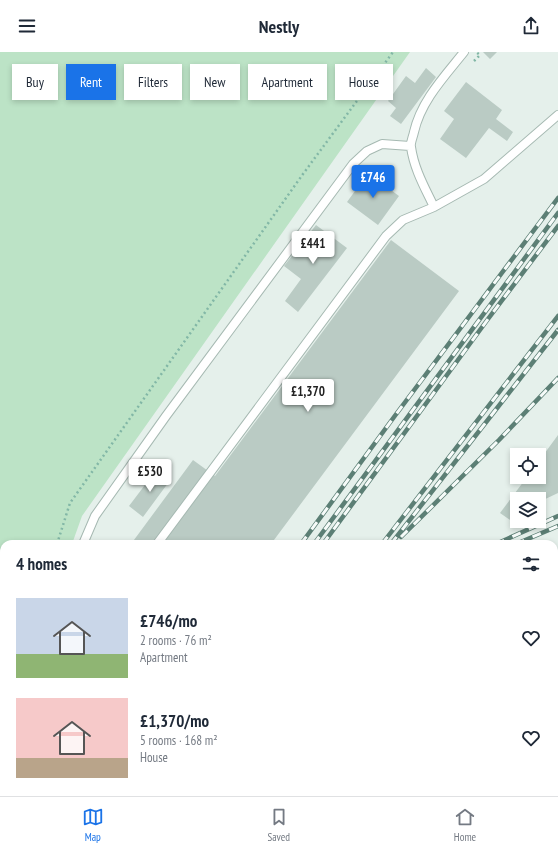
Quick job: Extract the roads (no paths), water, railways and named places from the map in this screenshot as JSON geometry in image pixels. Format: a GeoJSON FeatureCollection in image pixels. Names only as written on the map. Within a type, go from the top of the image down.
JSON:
{"type":"FeatureCollection","features":[{"type":"Feature","properties":{"kind":"lane"},"geometry":{"type":"LineString","coordinates":[[434,207],[416,169],[410,146],[417,120],[426,102],[464,52]]}},
{"type":"Feature","properties":{"kind":"lane"},"geometry":{"type":"LineString","coordinates":[[160,540],[386,236],[403,220],[434,207],[484,179],[558,115]]}},
{"type":"Feature","properties":{"kind":"lane"},"geometry":{"type":"LineString","coordinates":[[85,540],[95,516],[166,416],[353,164],[367,151],[382,144],[410,146]]}},
{"type":"Feature","properties":{"kind":"railway"},"geometry":{"type":"LineString","coordinates":[[304,540],[558,198]]}},
{"type":"Feature","properties":{"kind":"railway"},"geometry":{"type":"LineString","coordinates":[[317,540],[558,213]]}},
{"type":"Feature","properties":{"kind":"railway"},"geometry":{"type":"LineString","coordinates":[[326,540],[558,226]]}},
{"type":"Feature","properties":{"kind":"railway"},"geometry":{"type":"LineString","coordinates":[[385,540],[558,316]]}},
{"type":"Feature","properties":{"kind":"railway"},"geometry":{"type":"LineString","coordinates":[[394,540],[558,330]]}},
{"type":"Feature","properties":{"kind":"railway"},"geometry":{"type":"LineString","coordinates":[[401,537],[499,440],[558,378]]}},
{"type":"Feature","properties":{"kind":"railway"},"geometry":{"type":"LineString","coordinates":[[505,540],[558,516]]}},
{"type":"Feature","properties":{"kind":"railway"},"geometry":{"type":"LineString","coordinates":[[525,540],[558,526]]}}]}
